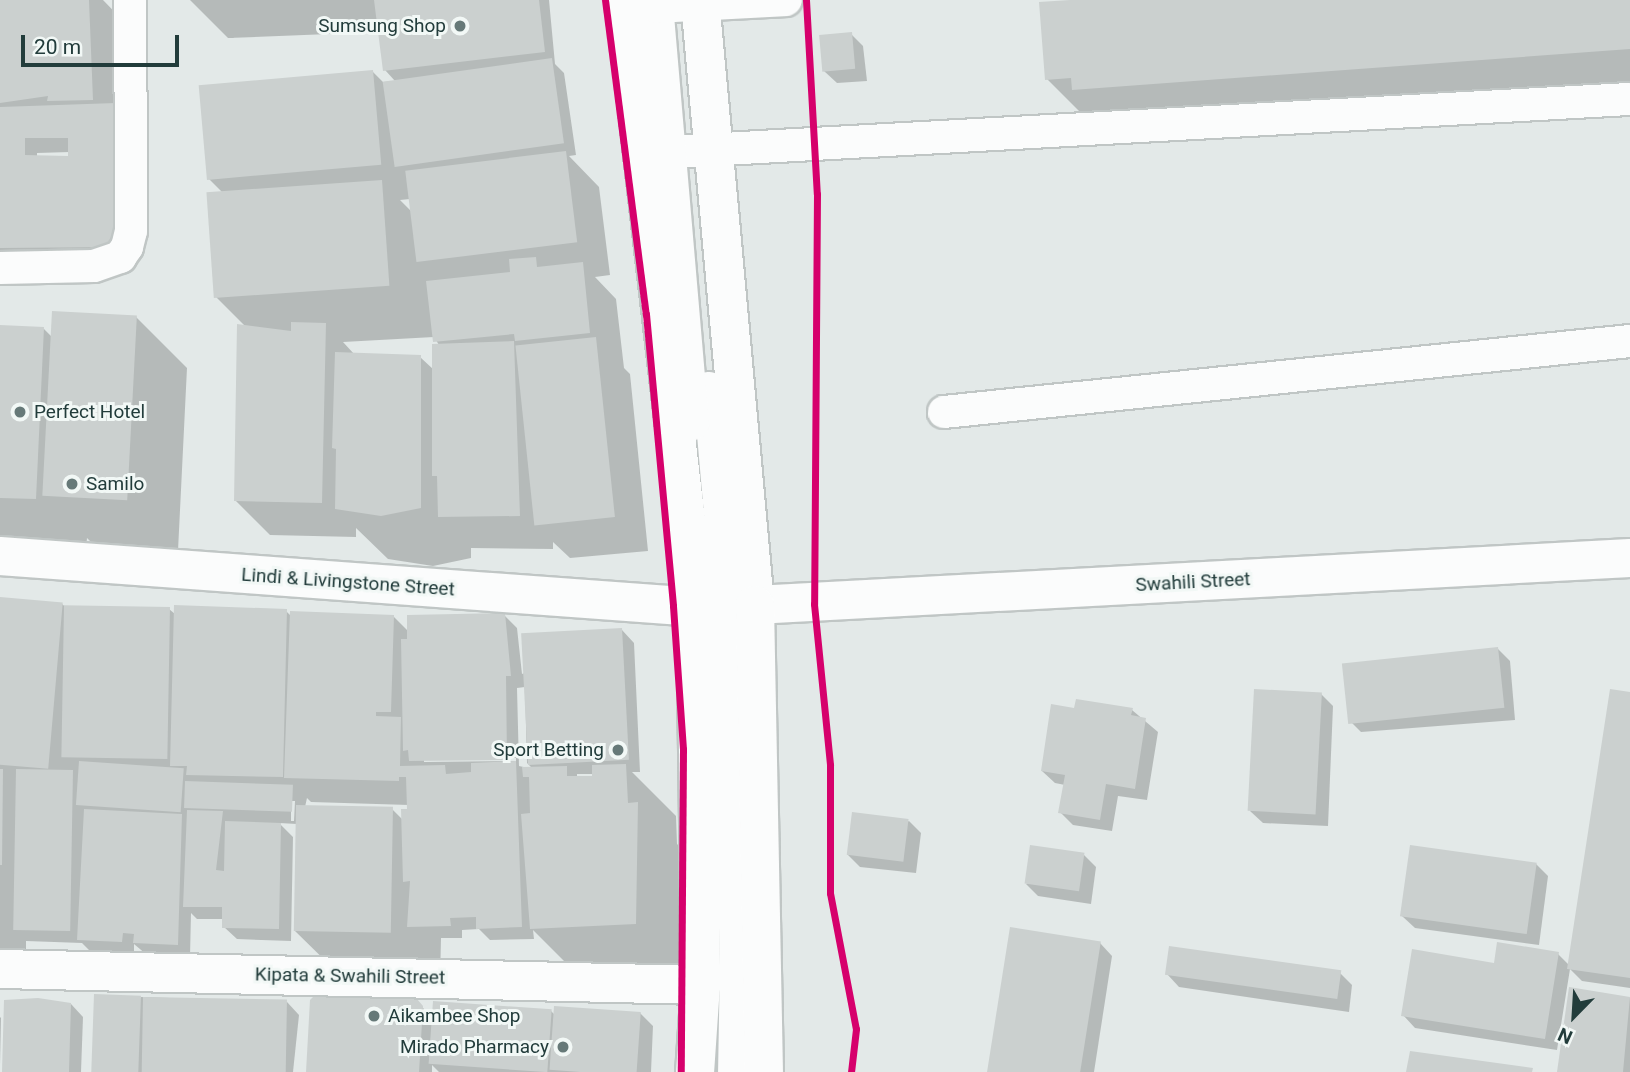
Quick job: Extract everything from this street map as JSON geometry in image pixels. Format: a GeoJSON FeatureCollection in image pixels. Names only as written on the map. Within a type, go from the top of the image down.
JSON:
{"type":"FeatureCollection","features":[{"type":"Feature","properties":{"kind":"street"},"geometry":{"type":"LineString","coordinates":[[671,3],[755,605],[764,1072]]}},
{"type":"Feature","properties":{"kind":"street"},"geometry":{"type":"LineString","coordinates":[[671,3],[696,607],[701,985],[695,1072]]}},
{"type":"Feature","properties":{"kind":"street","name":"Lindi & Livingstone Street"},"geometry":{"type":"LineString","coordinates":[[0,556],[696,607]]}},
{"type":"Feature","properties":{"kind":"street","name":"Swahili Street"},"geometry":{"type":"LineString","coordinates":[[755,605],[1630,558]]}},
{"type":"Feature","properties":{"kind":"street","name":"Kipata & Swahili Street"},"geometry":{"type":"LineString","coordinates":[[0,968],[701,985]]}},
{"type":"Feature","properties":{"kind":"lane"},"geometry":{"type":"LineString","coordinates":[[0,268],[94,266],[120,257],[127,247],[131,232],[130,0]]}},
{"type":"Feature","properties":{"kind":"lane"},"geometry":{"type":"LineString","coordinates":[[671,3],[786,0]]}},
{"type":"Feature","properties":{"kind":"lane"},"geometry":{"type":"LineString","coordinates":[[691,150],[1630,99]]}},
{"type":"Feature","properties":{"kind":"lane"},"geometry":{"type":"LineString","coordinates":[[691,150],[701,519],[715,853],[713,1072]]}},
{"type":"Feature","properties":{"kind":"lane"},"geometry":{"type":"LineString","coordinates":[[691,150],[726,583],[736,961],[734,1072]]}},
{"type":"Feature","properties":{"kind":"lane"},"geometry":{"type":"LineString","coordinates":[[944,412],[1630,341]]}},
{"type":"Feature","properties":{"kind":"building"},"geometry":{"type":"Polygon","coordinates":[[[0,0],[89,0],[93,100],[47,101],[48,96],[0,103],[0,0]]]}},
{"type":"Feature","properties":{"kind":"building","name":"Sumsung Shop"},"geometry":{"type":"Polygon","coordinates":[[[374,0],[539,0],[545,52],[383,71],[374,0]]]}},
{"type":"Feature","properties":{"kind":"building"},"geometry":{"type":"Polygon","coordinates":[[[1630,0],[1630,49],[1072,90],[1071,78],[1045,80],[1039,2],[1630,0]]]}},
{"type":"Feature","properties":{"kind":"building"},"geometry":{"type":"Polygon","coordinates":[[[852,32],[855,69],[822,72],[819,35],[852,32]]]}},
{"type":"Feature","properties":{"kind":"building"},"geometry":{"type":"Polygon","coordinates":[[[552,58],[564,143],[395,167],[383,82],[552,58]]]}},
{"type":"Feature","properties":{"kind":"building"},"geometry":{"type":"Polygon","coordinates":[[[373,70],[381,165],[207,180],[199,85],[373,70]]]}},
{"type":"Feature","properties":{"kind":"building"},"geometry":{"type":"Polygon","coordinates":[[[116,103],[118,247],[0,248],[0,107],[116,103]],[[25,138],[25,155],[68,156],[68,138],[25,138]]]}},
{"type":"Feature","properties":{"kind":"building"},"geometry":{"type":"Polygon","coordinates":[[[566,151],[577,242],[416,262],[405,171],[566,151]]]}},
{"type":"Feature","properties":{"kind":"building"},"geometry":{"type":"Polygon","coordinates":[[[382,180],[389,286],[214,298],[206,192],[382,180]]]}},
{"type":"Feature","properties":{"kind":"building"},"geometry":{"type":"Polygon","coordinates":[[[536,257],[537,267],[583,262],[590,333],[515,341],[514,334],[433,342],[426,281],[510,272],[509,259],[536,257]]]}},
{"type":"Feature","properties":{"kind":"building"},"geometry":{"type":"Polygon","coordinates":[[[52,311],[137,315],[127,500],[42,496],[52,311]]]}},
{"type":"Feature","properties":{"kind":"building"},"geometry":{"type":"Polygon","coordinates":[[[291,322],[326,323],[322,503],[234,501],[237,324],[291,331],[291,322]]]}},
{"type":"Feature","properties":{"kind":"building","name":"Perfect Hotel"},"geometry":{"type":"Polygon","coordinates":[[[0,325],[44,327],[36,499],[0,498],[0,325]]]}},
{"type":"Feature","properties":{"kind":"building"},"geometry":{"type":"Polygon","coordinates":[[[596,337],[615,517],[534,525],[515,345],[596,337]]]}},
{"type":"Feature","properties":{"kind":"building"},"geometry":{"type":"Polygon","coordinates":[[[514,341],[520,516],[438,517],[437,476],[432,476],[432,344],[514,341]]]}},
{"type":"Feature","properties":{"kind":"building"},"geometry":{"type":"Polygon","coordinates":[[[335,352],[421,355],[421,508],[381,516],[335,509],[336,449],[332,448],[335,352]]]}},
{"type":"Feature","properties":{"kind":"building"},"geometry":{"type":"Polygon","coordinates":[[[0,597],[63,602],[48,769],[0,765],[0,597]]]}},
{"type":"Feature","properties":{"kind":"building"},"geometry":{"type":"Polygon","coordinates":[[[64,605],[170,607],[167,759],[61,757],[64,605]]]}},
{"type":"Feature","properties":{"kind":"building"},"geometry":{"type":"Polygon","coordinates":[[[174,605],[287,609],[283,777],[186,775],[187,766],[170,766],[174,605]]]}},
{"type":"Feature","properties":{"kind":"building"},"geometry":{"type":"Polygon","coordinates":[[[290,611],[394,615],[391,712],[376,712],[376,716],[401,717],[400,766],[445,765],[446,774],[471,772],[471,763],[516,761],[522,927],[476,929],[476,917],[450,918],[451,926],[407,927],[410,881],[403,882],[401,809],[407,809],[406,777],[399,777],[399,781],[284,778],[290,611]]]}},
{"type":"Feature","properties":{"kind":"building"},"geometry":{"type":"Polygon","coordinates":[[[505,613],[511,676],[506,676],[507,760],[409,761],[408,750],[403,751],[401,639],[407,639],[407,615],[505,613]]]}},
{"type":"Feature","properties":{"kind":"building"},"geometry":{"type":"Polygon","coordinates":[[[622,628],[629,760],[528,765],[521,633],[622,628]]]}},
{"type":"Feature","properties":{"kind":"building"},"geometry":{"type":"Polygon","coordinates":[[[1498,647],[1504,708],[1348,724],[1342,663],[1498,647]]]}},
{"type":"Feature","properties":{"kind":"building"},"geometry":{"type":"Polygon","coordinates":[[[1254,689],[1322,693],[1316,814],[1248,811],[1254,689]]]}},
{"type":"Feature","properties":{"kind":"building"},"geometry":{"type":"Polygon","coordinates":[[[1610,689],[1630,692],[1630,978],[1567,969],[1610,689]]]}},
{"type":"Feature","properties":{"kind":"building"},"geometry":{"type":"Polygon","coordinates":[[[1076,699],[1133,708],[1131,715],[1146,718],[1135,789],[1106,784],[1100,820],[1058,813],[1065,775],[1041,771],[1051,704],[1074,708],[1076,699]]]}},
{"type":"Feature","properties":{"kind":"building"},"geometry":{"type":"Polygon","coordinates":[[[79,761],[184,768],[181,812],[76,805],[79,761]]]}},
{"type":"Feature","properties":{"kind":"building"},"geometry":{"type":"Polygon","coordinates":[[[626,764],[628,803],[638,802],[636,924],[530,929],[521,814],[530,813],[529,777],[523,777],[522,767],[567,766],[567,776],[592,776],[592,765],[626,764]]]}},
{"type":"Feature","properties":{"kind":"building"},"geometry":{"type":"Polygon","coordinates":[[[0,769],[3,769],[2,865],[0,865],[0,769]]]}},
{"type":"Feature","properties":{"kind":"building"},"geometry":{"type":"Polygon","coordinates":[[[16,769],[73,770],[70,931],[13,930],[16,769]]]}},
{"type":"Feature","properties":{"kind":"building"},"geometry":{"type":"Polygon","coordinates":[[[185,781],[293,785],[292,812],[184,808],[185,781]]]}},
{"type":"Feature","properties":{"kind":"building"},"geometry":{"type":"Polygon","coordinates":[[[296,805],[393,807],[391,933],[294,931],[296,805]]]}},
{"type":"Feature","properties":{"kind":"building"},"geometry":{"type":"Polygon","coordinates":[[[84,809],[182,814],[178,945],[133,943],[134,934],[123,933],[122,942],[77,940],[84,809]]]}},
{"type":"Feature","properties":{"kind":"building"},"geometry":{"type":"Polygon","coordinates":[[[187,810],[223,811],[216,870],[224,871],[225,821],[281,823],[279,929],[222,928],[222,907],[183,907],[187,810]]]}},
{"type":"Feature","properties":{"kind":"building"},"geometry":{"type":"Polygon","coordinates":[[[852,812],[909,819],[903,862],[847,855],[852,812]]]}},
{"type":"Feature","properties":{"kind":"building"},"geometry":{"type":"Polygon","coordinates":[[[1030,845],[1084,853],[1079,891],[1025,884],[1030,845]]]}},
{"type":"Feature","properties":{"kind":"building"},"geometry":{"type":"Polygon","coordinates":[[[1410,845],[1537,863],[1527,934],[1400,916],[1410,845]]]}},
{"type":"Feature","properties":{"kind":"building"},"geometry":{"type":"Polygon","coordinates":[[[1010,927],[1101,941],[1080,1072],[987,1072],[1010,927]]]}},
{"type":"Feature","properties":{"kind":"building"},"geometry":{"type":"Polygon","coordinates":[[[1497,942],[1559,952],[1545,1039],[1401,1016],[1412,949],[1494,963],[1497,942]]]}},
{"type":"Feature","properties":{"kind":"building"},"geometry":{"type":"Polygon","coordinates":[[[1169,946],[1341,970],[1337,999],[1165,975],[1169,946]]]}},
{"type":"Feature","properties":{"kind":"building"},"geometry":{"type":"Polygon","coordinates":[[[1569,987],[1630,997],[1623,1072],[1557,1072],[1569,987]]]}},
{"type":"Feature","properties":{"kind":"building"},"geometry":{"type":"Polygon","coordinates":[[[318,992],[417,999],[423,1006],[419,1072],[306,1072],[310,1000],[318,992]]]}},
{"type":"Feature","properties":{"kind":"building"},"geometry":{"type":"Polygon","coordinates":[[[94,994],[141,996],[138,1072],[91,1072],[94,994]]]}},
{"type":"Feature","properties":{"kind":"building"},"geometry":{"type":"Polygon","coordinates":[[[143,997],[287,1000],[286,1072],[142,1072],[143,997]]]}},
{"type":"Feature","properties":{"kind":"building"},"geometry":{"type":"Polygon","coordinates":[[[38,998],[71,1003],[69,1072],[2,1072],[4,1000],[38,998]]]}},
{"type":"Feature","properties":{"kind":"building"},"geometry":{"type":"Polygon","coordinates":[[[433,1001],[552,1009],[547,1072],[429,1064],[433,1001]]]}},
{"type":"Feature","properties":{"kind":"building"},"geometry":{"type":"Polygon","coordinates":[[[554,1006],[641,1012],[637,1072],[550,1070],[554,1006]]]}},
{"type":"Feature","properties":{"kind":"building"},"geometry":{"type":"Polygon","coordinates":[[[1410,1051],[1533,1068],[1532,1072],[1406,1072],[1410,1051]]]}},
{"type":"Feature","properties":{"kind":"cycle path"},"geometry":{"type":"LineString","coordinates":[[605,0],[646,314],[673,606],[683,749],[681,1072]]}},
{"type":"Feature","properties":{"kind":"cycle path"},"geometry":{"type":"LineString","coordinates":[[806,0],[817,194],[814,604],[830,765],[830,893],[856,1029],[851,1072]]}},
{"type":"Feature","properties":{"kind":"place","name":"Sumsung Shop"},"geometry":{"type":"Point","coordinates":[460,26]}},
{"type":"Feature","properties":{"kind":"place","name":"Perfect Hotel"},"geometry":{"type":"Point","coordinates":[20,412]}},
{"type":"Feature","properties":{"kind":"place","name":"Samilo"},"geometry":{"type":"Point","coordinates":[72,484]}},
{"type":"Feature","properties":{"kind":"place","name":"Sport Betting"},"geometry":{"type":"Point","coordinates":[618,750]}},
{"type":"Feature","properties":{"kind":"place","name":"Aikambee Shop"},"geometry":{"type":"Point","coordinates":[374,1016]}},
{"type":"Feature","properties":{"kind":"place","name":"Mirado Pharmacy"},"geometry":{"type":"Point","coordinates":[563,1047]}}]}
